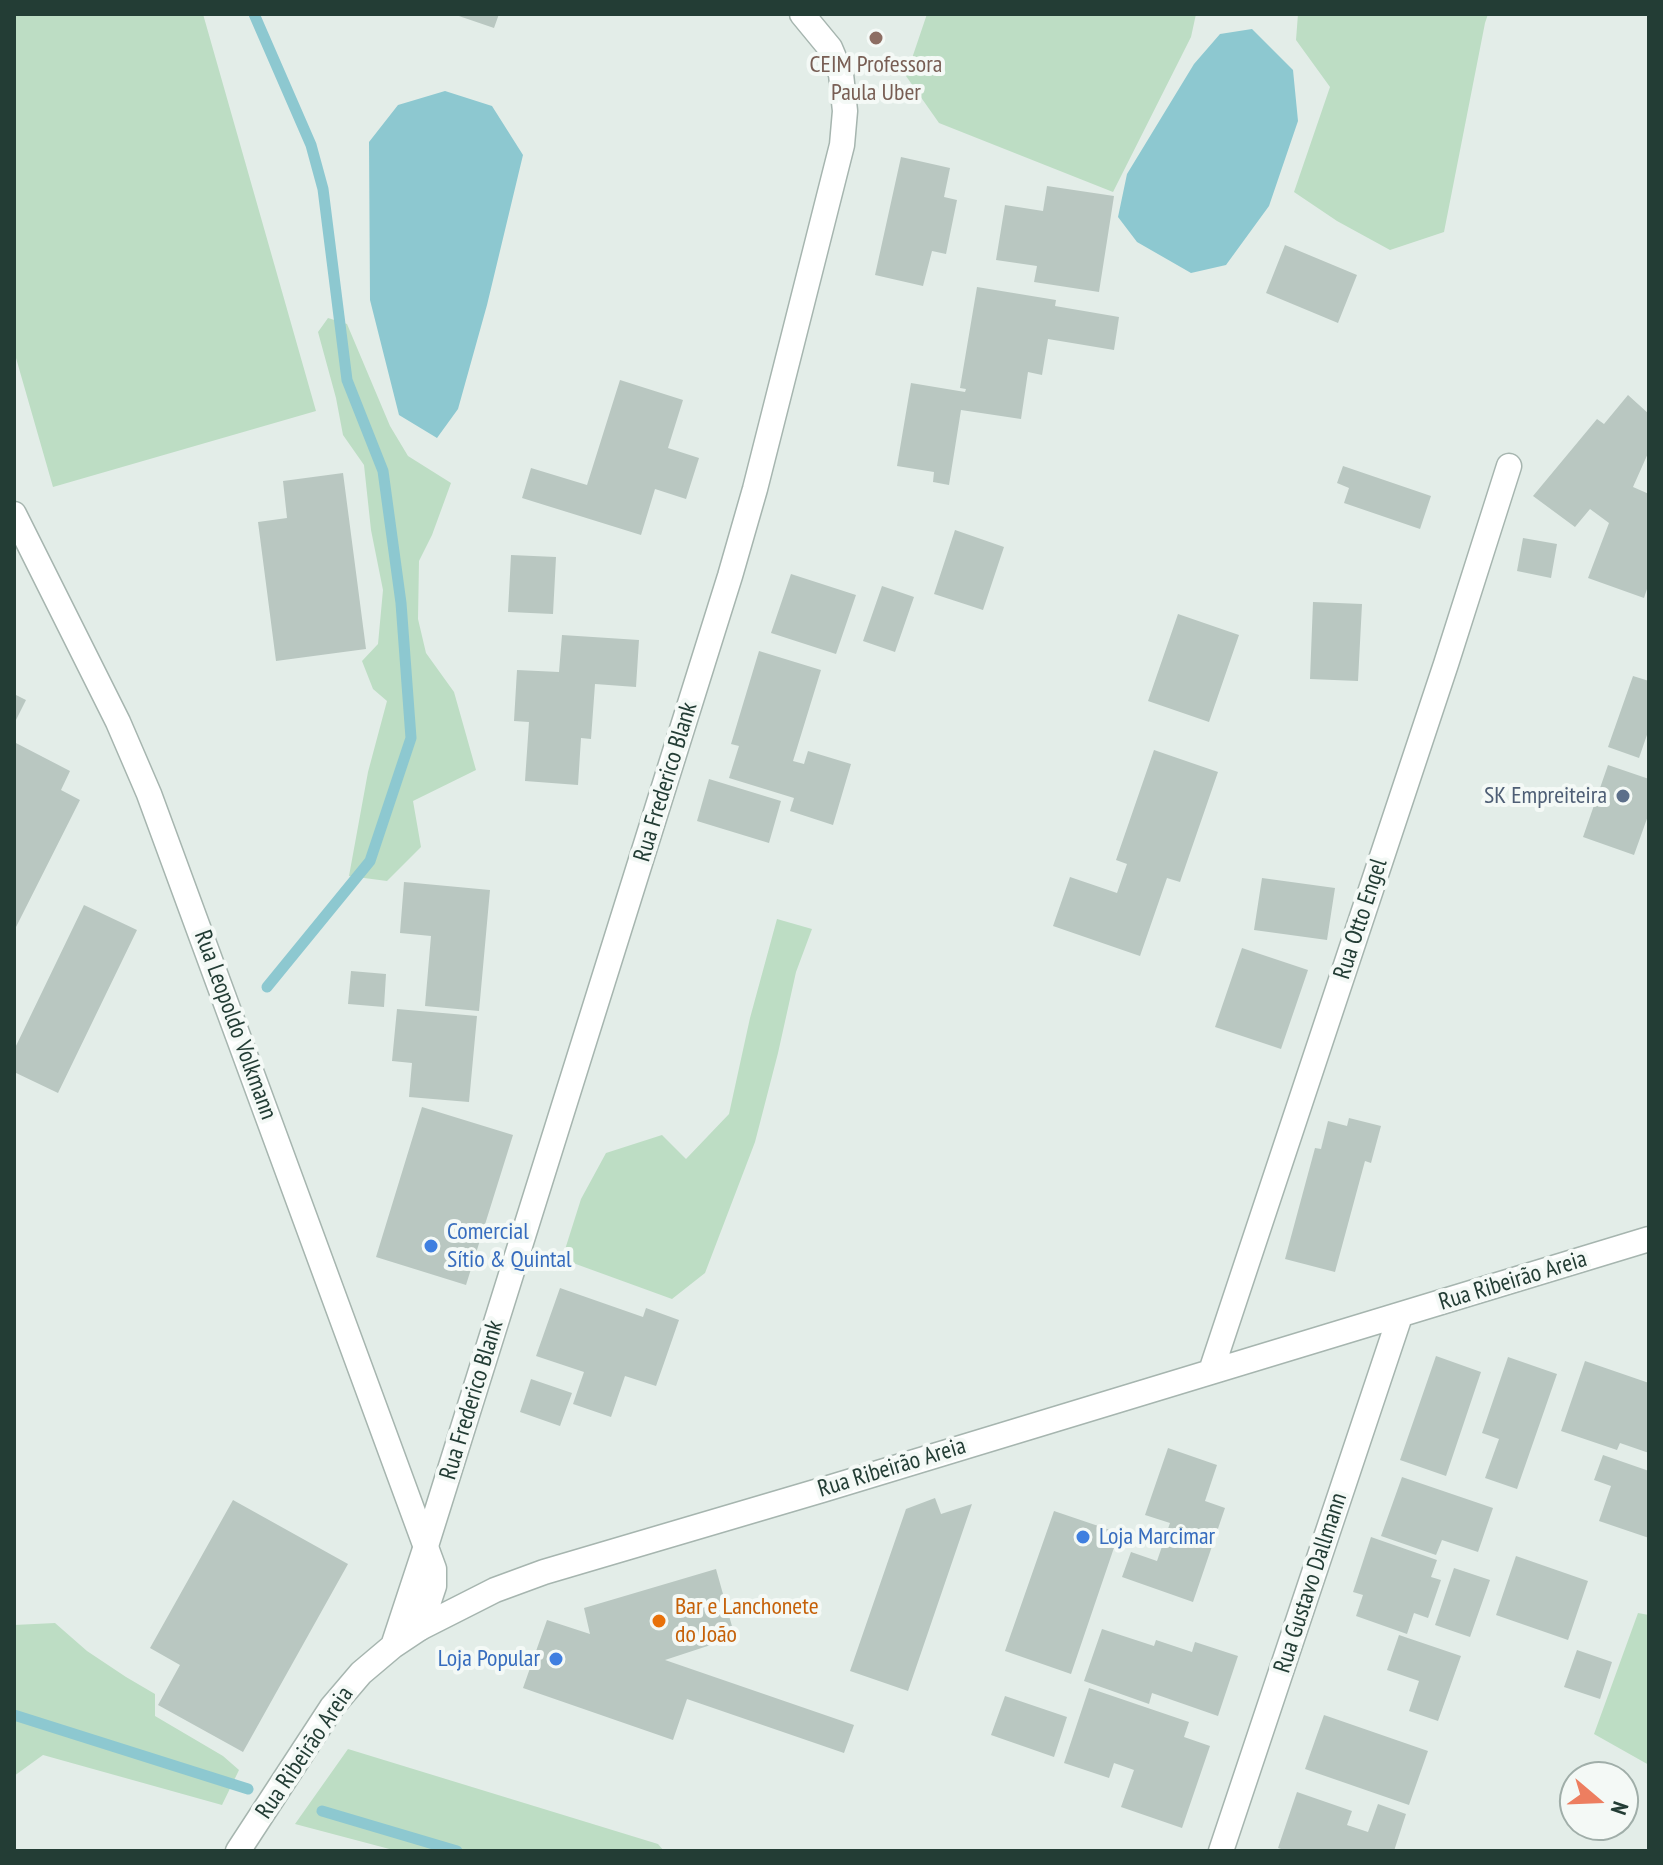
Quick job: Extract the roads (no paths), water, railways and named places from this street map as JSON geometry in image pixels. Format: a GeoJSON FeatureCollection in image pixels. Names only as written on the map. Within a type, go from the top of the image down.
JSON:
{"type":"FeatureCollection","features":[{"type":"Feature","properties":{"kind":"street","name":"Rua Frederico Blank"},"geometry":{"type":"LineString","coordinates":[[425,1549],[730,576],[759,475],[842,145],[845,111],[841,74],[830,48],[802,14]]}},
{"type":"Feature","properties":{"kind":"street","name":"Rua Otto Engel"},"geometry":{"type":"LineString","coordinates":[[1211,1371],[1509,466]]}},
{"type":"Feature","properties":{"kind":"street","name":"Rua Leopoldo Volkmann"},"geometry":{"type":"LineString","coordinates":[[14,514],[118,722],[149,794],[434,1569],[434,1586],[420,1628]]}},
{"type":"Feature","properties":{"kind":"street","name":"Rua Ribeirão Areia"},"geometry":{"type":"LineString","coordinates":[[238,1851],[332,1707],[361,1673],[420,1628],[495,1590],[544,1572],[1649,1239]]}},
{"type":"Feature","properties":{"kind":"street","name":"Rua Gustavo Dallmann"},"geometry":{"type":"LineString","coordinates":[[1221,1851],[1400,1316]]}},
{"type":"Feature","properties":{"kind":"street"},"geometry":{"type":"LineString","coordinates":[[393,1646],[425,1549]]}},
{"type":"Feature","properties":{"kind":"water"},"geometry":{"type":"Polygon","coordinates":[[[1252,29],[1293,70],[1298,121],[1269,206],[1226,265],[1191,273],[1137,242],[1118,217],[1127,174],[1194,64],[1220,34],[1252,29]]]}},
{"type":"Feature","properties":{"kind":"water"},"geometry":{"type":"Polygon","coordinates":[[[445,91],[492,106],[523,155],[458,409],[437,438],[399,415],[370,300],[369,142],[398,105],[445,91]]]}},
{"type":"Feature","properties":{"kind":"waterway"},"geometry":{"type":"LineString","coordinates":[[254,14],[311,145],[323,189],[347,380],[383,471],[401,603],[411,738],[370,861],[267,987]]}},
{"type":"Feature","properties":{"kind":"waterway"},"geometry":{"type":"LineString","coordinates":[[14,1715],[248,1789]]}},
{"type":"Feature","properties":{"kind":"waterway"},"geometry":{"type":"LineString","coordinates":[[322,1811],[457,1851]]}},
{"type":"Feature","properties":{"kind":"place","name":"CEIM Professora Paula Uber"},"geometry":{"type":"Point","coordinates":[876,38]}},
{"type":"Feature","properties":{"kind":"place","name":"SK Empreiteira"},"geometry":{"type":"Point","coordinates":[1623,796]}},
{"type":"Feature","properties":{"kind":"place","name":"Comercial Sítio & Quintal"},"geometry":{"type":"Point","coordinates":[431,1246]}},
{"type":"Feature","properties":{"kind":"place","name":"Loja Marcimar"},"geometry":{"type":"Point","coordinates":[1083,1537]}},
{"type":"Feature","properties":{"kind":"place","name":"Bar e Lanchonete do João"},"geometry":{"type":"Point","coordinates":[659,1621]}},
{"type":"Feature","properties":{"kind":"place","name":"Loja Popular"},"geometry":{"type":"Point","coordinates":[556,1659]}}]}
